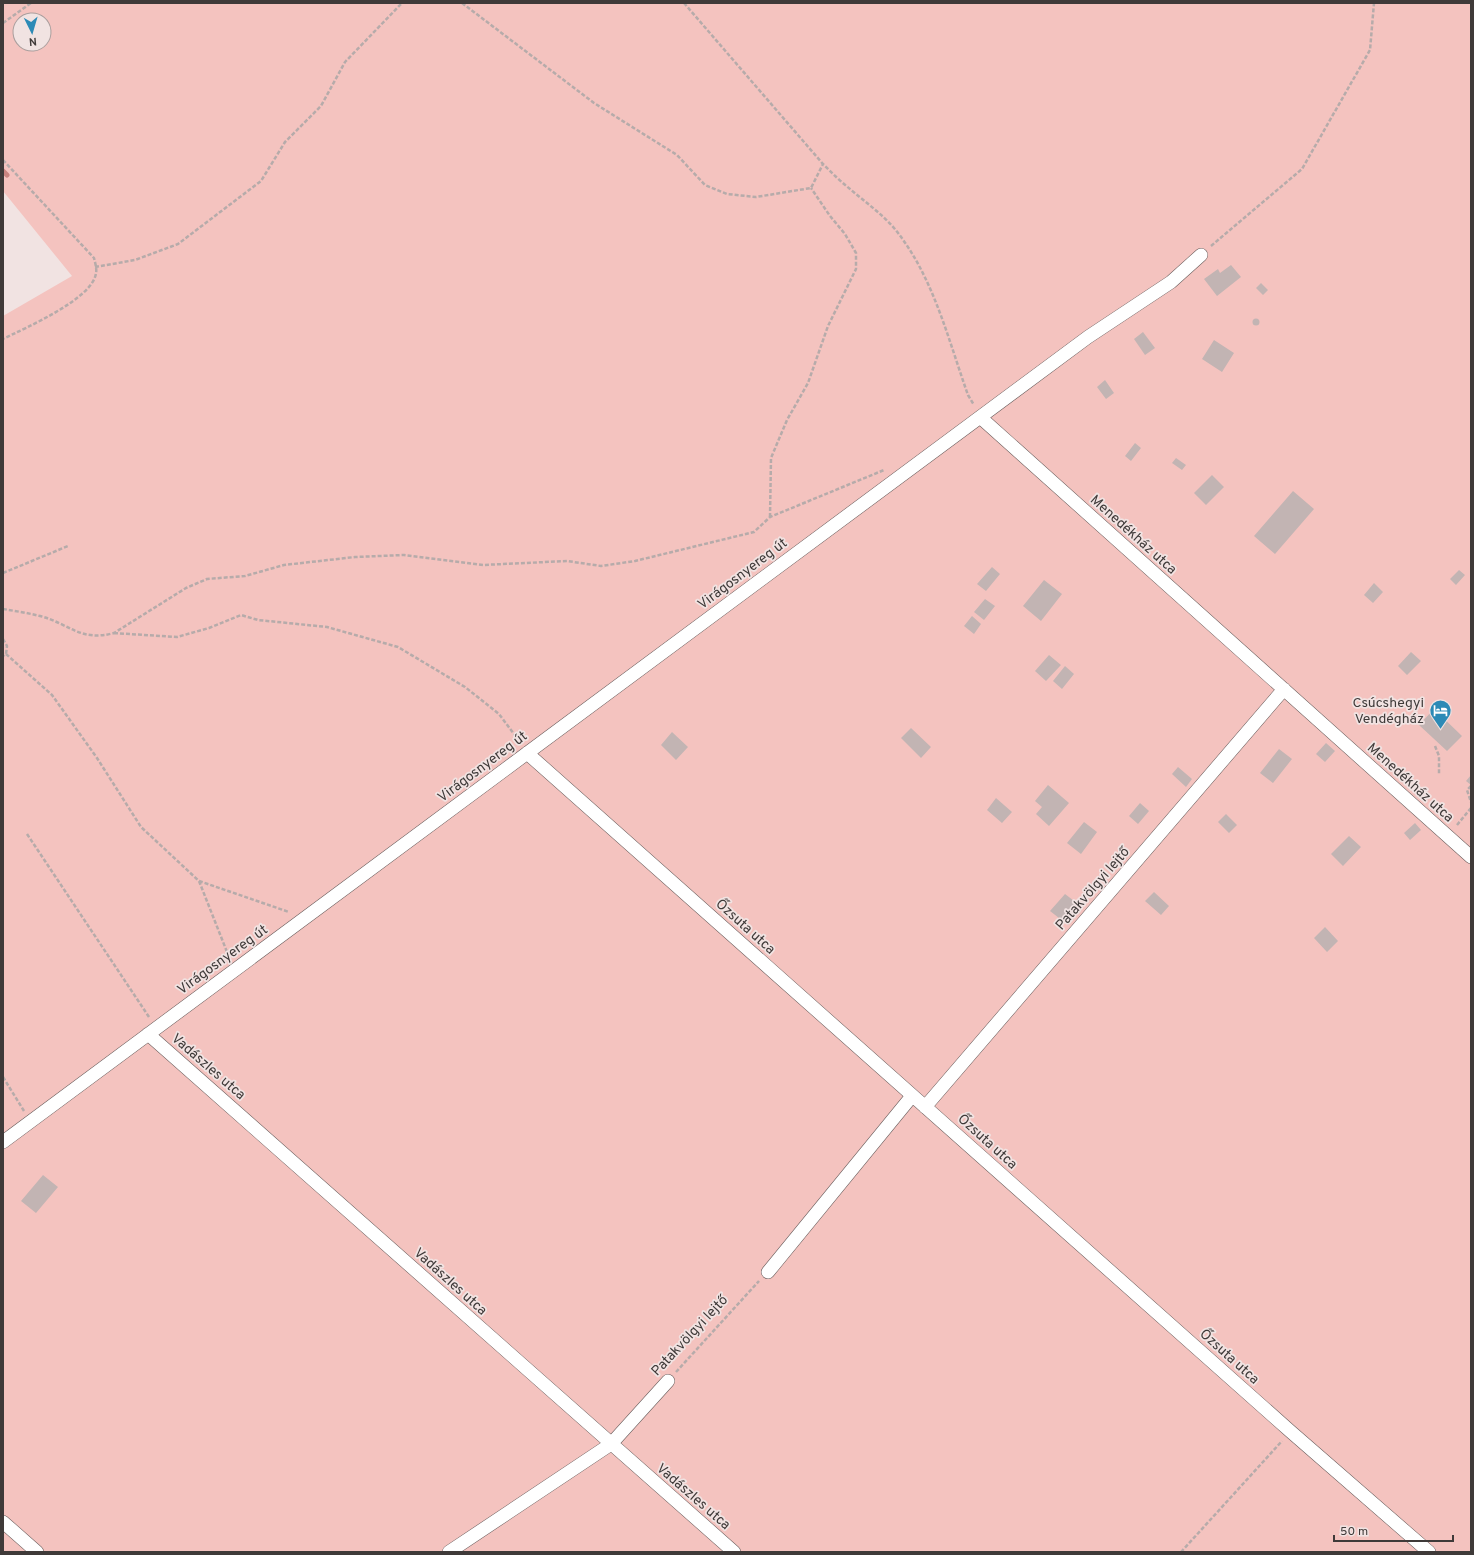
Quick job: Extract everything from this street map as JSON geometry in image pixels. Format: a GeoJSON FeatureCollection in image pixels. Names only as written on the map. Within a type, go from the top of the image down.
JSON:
{"type":"FeatureCollection","features":[{"type":"Feature","properties":{"kind":"street"},"geometry":{"type":"LineString","coordinates":[[980,417],[1088,337],[1171,282],[1201,255]]}},
{"type":"Feature","properties":{"kind":"street","name":"Virágosnyereg út"},"geometry":{"type":"LineString","coordinates":[[3,1142],[980,417]]}},
{"type":"Feature","properties":{"kind":"street","name":"Menedékház utca"},"geometry":{"type":"LineString","coordinates":[[980,417],[1471,857]]}},
{"type":"Feature","properties":{"kind":"street","name":"Patakvölgyi lejtő"},"geometry":{"type":"LineString","coordinates":[[924,1107],[1284,689]]}},
{"type":"Feature","properties":{"kind":"street","name":"Őzsuta utca"},"geometry":{"type":"LineString","coordinates":[[527,752],[1290,1432],[1429,1552]]}},
{"type":"Feature","properties":{"kind":"street","name":"Vadászles utca"},"geometry":{"type":"LineString","coordinates":[[152,1030],[611,1444],[734,1552]]}},
{"type":"Feature","properties":{"kind":"street"},"geometry":{"type":"LineString","coordinates":[[768,1272],[912,1096]]}},
{"type":"Feature","properties":{"kind":"street","name":"Patakvölgyi lejtő"},"geometry":{"type":"LineString","coordinates":[[449,1552],[611,1444],[668,1381]]}},
{"type":"Feature","properties":{"kind":"street"},"geometry":{"type":"LineString","coordinates":[[3,1522],[37,1552]]}},
{"type":"Feature","properties":{"kind":"path"},"geometry":{"type":"LineString","coordinates":[[3,23],[31,3]]}},
{"type":"Feature","properties":{"kind":"path"},"geometry":{"type":"LineString","coordinates":[[95,267],[135,260],[178,244],[261,181],[285,142],[321,106],[345,62],[402,3]]}},
{"type":"Feature","properties":{"kind":"path"},"geometry":{"type":"LineString","coordinates":[[462,3],[594,103],[677,155],[705,185],[727,194],[756,197],[811,188]]}},
{"type":"Feature","properties":{"kind":"path"},"geometry":{"type":"LineString","coordinates":[[684,3],[823,164],[884,218],[908,247],[932,293],[968,395],[980,417]]}},
{"type":"Feature","properties":{"kind":"path"},"geometry":{"type":"LineString","coordinates":[[1201,255],[1302,169],[1370,50],[1374,3]]}},
{"type":"Feature","properties":{"kind":"path"},"geometry":{"type":"LineString","coordinates":[[3,160],[94,258],[96,274],[87,289],[62,309],[3,339]]}},
{"type":"Feature","properties":{"kind":"path"},"geometry":{"type":"LineString","coordinates":[[811,188],[823,164]]}},
{"type":"Feature","properties":{"kind":"path"},"geometry":{"type":"LineString","coordinates":[[770,517],[771,458],[787,420],[808,382],[828,326],[856,269],[856,253],[853,247],[811,188]]}},
{"type":"Feature","properties":{"kind":"path"},"geometry":{"type":"LineString","coordinates":[[114,633],[186,588],[207,579],[245,576],[284,565],[355,557],[404,555],[483,565],[567,561],[601,566],[635,561],[754,532],[770,517],[882,469],[907,471]]}},
{"type":"Feature","properties":{"kind":"path"},"geometry":{"type":"LineString","coordinates":[[3,573],[68,546]]}},
{"type":"Feature","properties":{"kind":"path"},"geometry":{"type":"LineString","coordinates":[[3,609],[41,616],[84,635],[101,636],[114,633],[177,637],[209,628],[241,615],[258,620],[327,627],[398,647],[465,687],[499,714],[527,752]]}},
{"type":"Feature","properties":{"kind":"path"},"geometry":{"type":"LineString","coordinates":[[3,639],[7,646],[6,654],[3,656]]}},
{"type":"Feature","properties":{"kind":"path"},"geometry":{"type":"LineString","coordinates":[[6,654],[52,695],[97,758],[141,827],[199,882],[235,970]]}},
{"type":"Feature","properties":{"kind":"path"},"geometry":{"type":"LineString","coordinates":[[1435,746],[1439,756],[1439,774]]}},
{"type":"Feature","properties":{"kind":"path"},"geometry":{"type":"LineString","coordinates":[[1471,786],[1467,790],[1471,802]]}},
{"type":"Feature","properties":{"kind":"path"},"geometry":{"type":"LineString","coordinates":[[1447,836],[1471,808]]}},
{"type":"Feature","properties":{"kind":"path"},"geometry":{"type":"LineString","coordinates":[[26,834],[152,1030]]}},
{"type":"Feature","properties":{"kind":"path"},"geometry":{"type":"LineString","coordinates":[[199,882],[305,918]]}},
{"type":"Feature","properties":{"kind":"path"},"geometry":{"type":"LineString","coordinates":[[3,1077],[31,1121]]}},
{"type":"Feature","properties":{"kind":"path","name":"Patakvölgyi lejtő"},"geometry":{"type":"LineString","coordinates":[[668,1381],[768,1272]]}},
{"type":"Feature","properties":{"kind":"path"},"geometry":{"type":"LineString","coordinates":[[1181,1552],[1290,1432]]}},
{"type":"Feature","properties":{"kind":"shaded area"},"geometry":{"type":"Polygon","coordinates":[[[3,3],[1471,3],[1471,1552],[3,1552],[3,316],[72,276],[3,191],[3,3]]]}},
{"type":"Feature","properties":{"kind":"building"},"geometry":{"type":"Polygon","coordinates":[[[1231,265],[1241,277],[1217,296],[1204,279],[1218,269],[1220,273],[1231,265]]]}},
{"type":"Feature","properties":{"kind":"building"},"geometry":{"type":"Polygon","coordinates":[[[1261,283],[1268,290],[1263,295],[1256,288],[1261,283]]]}},
{"type":"Feature","properties":{"kind":"building"},"geometry":{"type":"Polygon","coordinates":[[[1256,319],[1259,322],[1256,325],[1253,322],[1256,319]]]}},
{"type":"Feature","properties":{"kind":"building"},"geometry":{"type":"Polygon","coordinates":[[[1143,332],[1155,348],[1145,355],[1134,339],[1143,332]]]}},
{"type":"Feature","properties":{"kind":"building"},"geometry":{"type":"Polygon","coordinates":[[[1214,340],[1234,353],[1222,372],[1202,359],[1214,340]]]}},
{"type":"Feature","properties":{"kind":"building"},"geometry":{"type":"Polygon","coordinates":[[[1105,380],[1114,393],[1106,399],[1097,387],[1105,380]]]}},
{"type":"Feature","properties":{"kind":"building"},"geometry":{"type":"Polygon","coordinates":[[[1135,443],[1141,448],[1131,461],[1125,456],[1135,443]]]}},
{"type":"Feature","properties":{"kind":"building"},"geometry":{"type":"Polygon","coordinates":[[[1176,458],[1186,465],[1182,470],[1172,463],[1176,458]]]}},
{"type":"Feature","properties":{"kind":"building"},"geometry":{"type":"Polygon","coordinates":[[[1212,475],[1224,487],[1206,505],[1194,493],[1212,475]]]}},
{"type":"Feature","properties":{"kind":"building"},"geometry":{"type":"Polygon","coordinates":[[[1293,491],[1314,509],[1275,554],[1254,536],[1293,491]]]}},
{"type":"Feature","properties":{"kind":"building"},"geometry":{"type":"Polygon","coordinates":[[[992,567],[1000,574],[986,591],[977,584],[992,567]]]}},
{"type":"Feature","properties":{"kind":"building"},"geometry":{"type":"Polygon","coordinates":[[[1459,570],[1465,575],[1456,585],[1450,579],[1459,570]]]}},
{"type":"Feature","properties":{"kind":"building"},"geometry":{"type":"Polygon","coordinates":[[[1044,580],[1062,594],[1041,621],[1023,606],[1044,580]]]}},
{"type":"Feature","properties":{"kind":"building"},"geometry":{"type":"Polygon","coordinates":[[[1374,583],[1383,592],[1373,603],[1364,595],[1374,583]]]}},
{"type":"Feature","properties":{"kind":"building"},"geometry":{"type":"Polygon","coordinates":[[[985,599],[995,606],[984,620],[974,612],[985,599]]]}},
{"type":"Feature","properties":{"kind":"building"},"geometry":{"type":"Polygon","coordinates":[[[972,616],[981,624],[974,634],[964,626],[972,616]]]}},
{"type":"Feature","properties":{"kind":"building"},"geometry":{"type":"Polygon","coordinates":[[[1411,652],[1421,661],[1407,675],[1398,666],[1411,652]]]}},
{"type":"Feature","properties":{"kind":"building"},"geometry":{"type":"Polygon","coordinates":[[[1049,655],[1061,665],[1046,681],[1035,671],[1049,655]]]}},
{"type":"Feature","properties":{"kind":"building"},"geometry":{"type":"Polygon","coordinates":[[[1065,666],[1074,674],[1062,689],[1053,681],[1065,666]]]}},
{"type":"Feature","properties":{"kind":"building","name":"Csúcshegyi Vendégház"},"geometry":{"type":"Polygon","coordinates":[[[1434,709],[1462,736],[1447,751],[1419,725],[1434,709]]]}},
{"type":"Feature","properties":{"kind":"building"},"geometry":{"type":"Polygon","coordinates":[[[911,728],[931,747],[921,758],[901,738],[911,728]]]}},
{"type":"Feature","properties":{"kind":"building"},"geometry":{"type":"Polygon","coordinates":[[[672,732],[688,747],[676,760],[661,745],[672,732]]]}},
{"type":"Feature","properties":{"kind":"building"},"geometry":{"type":"Polygon","coordinates":[[[1326,743],[1335,751],[1325,762],[1316,754],[1326,743]]]}},
{"type":"Feature","properties":{"kind":"building"},"geometry":{"type":"Polygon","coordinates":[[[1279,749],[1292,759],[1273,783],[1260,773],[1279,749]]]}},
{"type":"Feature","properties":{"kind":"building"},"geometry":{"type":"Polygon","coordinates":[[[1178,767],[1192,779],[1186,787],[1172,774],[1178,767]]]}},
{"type":"Feature","properties":{"kind":"building"},"geometry":{"type":"Polygon","coordinates":[[[1471,775],[1471,785],[1466,781],[1471,775]]]}},
{"type":"Feature","properties":{"kind":"building"},"geometry":{"type":"Polygon","coordinates":[[[1048,785],[1069,803],[1049,826],[1036,814],[1042,807],[1035,801],[1048,785]]]}},
{"type":"Feature","properties":{"kind":"building"},"geometry":{"type":"Polygon","coordinates":[[[996,798],[1012,812],[1002,823],[987,810],[996,798]]]}},
{"type":"Feature","properties":{"kind":"building"},"geometry":{"type":"Polygon","coordinates":[[[1140,803],[1149,811],[1138,824],[1129,816],[1140,803]]]}},
{"type":"Feature","properties":{"kind":"building"},"geometry":{"type":"Polygon","coordinates":[[[1226,814],[1237,825],[1229,833],[1218,822],[1226,814]]]}},
{"type":"Feature","properties":{"kind":"building"},"geometry":{"type":"Polygon","coordinates":[[[1084,822],[1097,832],[1081,854],[1067,843],[1084,822]]]}},
{"type":"Feature","properties":{"kind":"building"},"geometry":{"type":"Polygon","coordinates":[[[1415,823],[1421,830],[1410,840],[1404,833],[1415,823]]]}},
{"type":"Feature","properties":{"kind":"building"},"geometry":{"type":"Polygon","coordinates":[[[1349,836],[1361,847],[1343,866],[1331,854],[1349,836]]]}},
{"type":"Feature","properties":{"kind":"building"},"geometry":{"type":"Polygon","coordinates":[[[1154,892],[1169,906],[1161,915],[1145,901],[1154,892]]]}},
{"type":"Feature","properties":{"kind":"building"},"geometry":{"type":"Polygon","coordinates":[[[1065,894],[1082,907],[1068,925],[1050,911],[1065,894]]]}},
{"type":"Feature","properties":{"kind":"building"},"geometry":{"type":"Polygon","coordinates":[[[1325,927],[1338,941],[1327,952],[1314,938],[1325,927]]]}},
{"type":"Feature","properties":{"kind":"building"},"geometry":{"type":"Polygon","coordinates":[[[43,1175],[58,1187],[36,1213],[21,1201],[43,1175]]]}},
{"type":"Feature","properties":{"kind":"waterway"},"geometry":{"type":"LineString","coordinates":[[3,171],[7,175]]}},
{"type":"Feature","properties":{"kind":"place","name":"Csúcshegyi Vendégház"},"geometry":{"type":"Point","coordinates":[1440,730]}}]}
